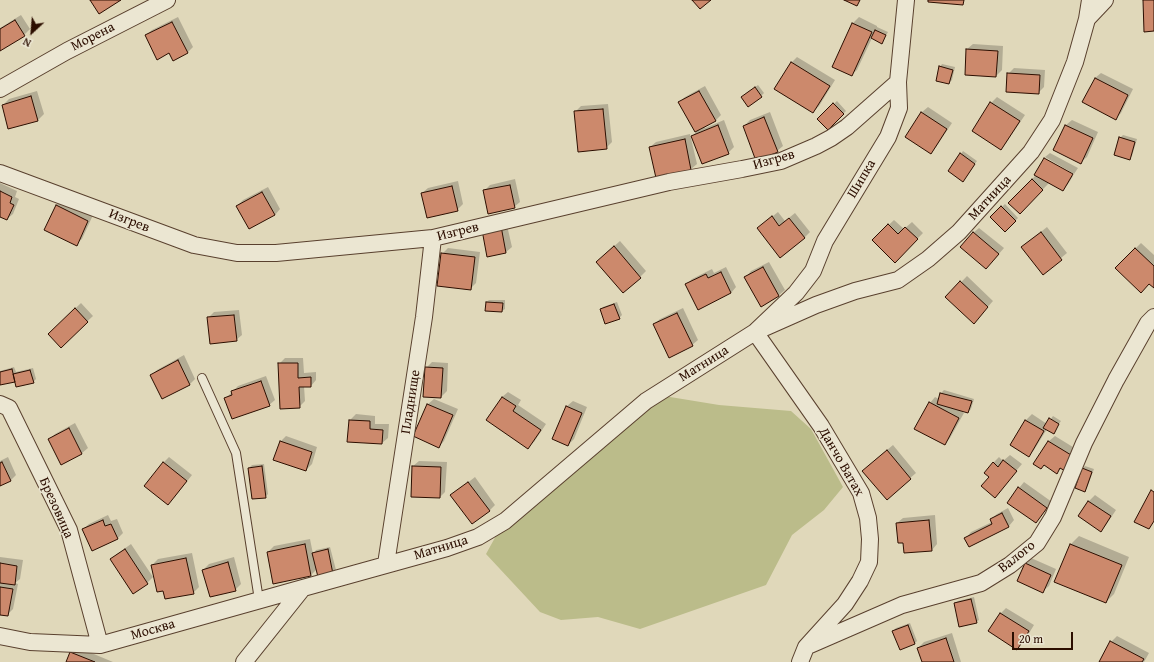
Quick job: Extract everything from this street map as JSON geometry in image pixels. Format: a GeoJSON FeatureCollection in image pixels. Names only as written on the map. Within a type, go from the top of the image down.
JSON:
{"type":"FeatureCollection","features":[{"type":"Feature","properties":{"kind":"street","name":"Морена"},"geometry":{"type":"LineString","coordinates":[[0,89],[67,51],[167,0]]}},
{"type":"Feature","properties":{"kind":"street","name":"Шипка"},"geometry":{"type":"LineString","coordinates":[[755,332],[796,293],[813,271],[825,241],[888,137],[899,108],[898,82],[906,0]]}},
{"type":"Feature","properties":{"kind":"street","name":"Матница"},"geometry":{"type":"LineString","coordinates":[[303,588],[447,548],[478,537],[505,521],[646,401],[755,332],[816,305],[898,280],[928,259],[959,232],[1031,152],[1052,120],[1074,62],[1087,19],[1090,0]]}},
{"type":"Feature","properties":{"kind":"street"},"geometry":{"type":"LineString","coordinates":[[1087,19],[1105,0]]}},
{"type":"Feature","properties":{"kind":"street","name":"Изгрев"},"geometry":{"type":"LineString","coordinates":[[0,173],[194,245],[237,253],[276,253],[433,238],[669,182],[781,161],[831,138],[847,127],[898,82]]}},
{"type":"Feature","properties":{"kind":"street","name":"Пладнище"},"geometry":{"type":"LineString","coordinates":[[386,564],[423,325],[433,238]]}},
{"type":"Feature","properties":{"kind":"street","name":"Валого"},"geometry":{"type":"LineString","coordinates":[[803,655],[902,605],[981,583],[1010,565],[1037,543],[1053,517],[1084,443],[1116,380],[1148,323],[1154,317]]}},
{"type":"Feature","properties":{"kind":"street","name":"Данчо Ватах"},"geometry":{"type":"LineString","coordinates":[[755,332],[821,426],[861,493],[868,518],[870,539],[869,562],[860,581],[845,604],[803,655]]}},
{"type":"Feature","properties":{"kind":"street","name":"Брезовица"},"geometry":{"type":"LineString","coordinates":[[0,404],[9,408],[69,530],[100,645]]}},
{"type":"Feature","properties":{"kind":"street"},"geometry":{"type":"LineString","coordinates":[[244,662],[303,588]]}},
{"type":"Feature","properties":{"kind":"street","name":"Москва"},"geometry":{"type":"LineString","coordinates":[[0,636],[30,642],[100,645],[303,588]]}},
{"type":"Feature","properties":{"kind":"lane"},"geometry":{"type":"LineString","coordinates":[[202,378],[236,452],[259,600]]}},
{"type":"Feature","properties":{"kind":"green space"},"geometry":{"type":"Polygon","coordinates":[[[664,396],[719,405],[791,411],[811,429],[843,487],[824,510],[792,535],[766,585],[640,629],[598,617],[561,620],[540,612],[486,554],[497,534],[664,396]]]}},
{"type":"Feature","properties":{"kind":"building"},"geometry":{"type":"Polygon","coordinates":[[[90,0],[121,0],[99,14],[90,0]]]}},
{"type":"Feature","properties":{"kind":"building"},"geometry":{"type":"Polygon","coordinates":[[[692,0],[711,0],[700,9],[692,0]]]}},
{"type":"Feature","properties":{"kind":"building"},"geometry":{"type":"Polygon","coordinates":[[[844,0],[860,0],[857,6],[844,0]]]}},
{"type":"Feature","properties":{"kind":"building"},"geometry":{"type":"Polygon","coordinates":[[[928,0],[964,0],[963,5],[928,2],[928,0]]]}},
{"type":"Feature","properties":{"kind":"building"},"geometry":{"type":"Polygon","coordinates":[[[1143,0],[1154,0],[1154,31],[1144,32],[1143,0]]]}},
{"type":"Feature","properties":{"kind":"building"},"geometry":{"type":"Polygon","coordinates":[[[15,20],[25,36],[0,51],[0,29],[15,20]]]}},
{"type":"Feature","properties":{"kind":"building"},"geometry":{"type":"Polygon","coordinates":[[[172,22],[188,53],[173,61],[169,53],[157,60],[145,35],[172,22]]]}},
{"type":"Feature","properties":{"kind":"building"},"geometry":{"type":"Polygon","coordinates":[[[852,23],[872,32],[852,76],[832,67],[852,23]]]}},
{"type":"Feature","properties":{"kind":"building"},"geometry":{"type":"Polygon","coordinates":[[[875,30],[886,35],[882,44],[871,38],[875,30]]]}},
{"type":"Feature","properties":{"kind":"building"},"geometry":{"type":"Polygon","coordinates":[[[966,49],[998,51],[996,77],[965,75],[966,49]]]}},
{"type":"Feature","properties":{"kind":"building"},"geometry":{"type":"Polygon","coordinates":[[[791,62],[830,86],[813,113],[774,89],[791,62]]]}},
{"type":"Feature","properties":{"kind":"building"},"geometry":{"type":"Polygon","coordinates":[[[939,66],[953,70],[949,84],[936,81],[939,66]]]}},
{"type":"Feature","properties":{"kind":"building"},"geometry":{"type":"Polygon","coordinates":[[[1007,73],[1040,75],[1039,94],[1006,92],[1007,73]]]}},
{"type":"Feature","properties":{"kind":"building"},"geometry":{"type":"Polygon","coordinates":[[[1095,78],[1128,95],[1116,120],[1082,102],[1095,78]]]}},
{"type":"Feature","properties":{"kind":"building"},"geometry":{"type":"Polygon","coordinates":[[[755,87],[762,97],[748,107],[741,97],[755,87]]]}},
{"type":"Feature","properties":{"kind":"building"},"geometry":{"type":"Polygon","coordinates":[[[699,91],[716,121],[695,132],[678,102],[699,91]]]}},
{"type":"Feature","properties":{"kind":"building"},"geometry":{"type":"Polygon","coordinates":[[[31,96],[38,121],[8,129],[2,105],[31,96]]]}},
{"type":"Feature","properties":{"kind":"building"},"geometry":{"type":"Polygon","coordinates":[[[990,102],[1020,121],[1001,150],[972,131],[990,102]]]}},
{"type":"Feature","properties":{"kind":"building"},"geometry":{"type":"Polygon","coordinates":[[[833,103],[844,114],[828,130],[817,119],[833,103]]]}},
{"type":"Feature","properties":{"kind":"building"},"geometry":{"type":"Polygon","coordinates":[[[603,109],[607,149],[578,152],[574,111],[603,109]]]}},
{"type":"Feature","properties":{"kind":"building"},"geometry":{"type":"Polygon","coordinates":[[[921,112],[947,129],[931,154],[905,137],[921,112]]]}},
{"type":"Feature","properties":{"kind":"building"},"geometry":{"type":"Polygon","coordinates":[[[764,117],[778,152],[756,161],[743,126],[764,117]]]}},
{"type":"Feature","properties":{"kind":"building"},"geometry":{"type":"Polygon","coordinates":[[[718,125],[729,154],[702,164],[691,136],[718,125]]]}},
{"type":"Feature","properties":{"kind":"building"},"geometry":{"type":"Polygon","coordinates":[[[1065,125],[1093,138],[1081,164],[1053,150],[1065,125]]]}},
{"type":"Feature","properties":{"kind":"building"},"geometry":{"type":"Polygon","coordinates":[[[1119,137],[1135,142],[1130,160],[1114,155],[1119,137]]]}},
{"type":"Feature","properties":{"kind":"building"},"geometry":{"type":"Polygon","coordinates":[[[685,139],[691,170],[656,178],[649,147],[685,139]]]}},
{"type":"Feature","properties":{"kind":"building"},"geometry":{"type":"Polygon","coordinates":[[[960,153],[975,164],[963,182],[948,171],[960,153]]]}},
{"type":"Feature","properties":{"kind":"building"},"geometry":{"type":"Polygon","coordinates":[[[1044,158],[1073,174],[1063,191],[1034,175],[1044,158]]]}},
{"type":"Feature","properties":{"kind":"building"},"geometry":{"type":"Polygon","coordinates":[[[1032,179],[1043,190],[1020,214],[1008,203],[1032,179]]]}},
{"type":"Feature","properties":{"kind":"building"},"geometry":{"type":"Polygon","coordinates":[[[510,185],[515,208],[488,214],[483,190],[510,185]]]}},
{"type":"Feature","properties":{"kind":"building"},"geometry":{"type":"Polygon","coordinates":[[[452,186],[458,211],[427,218],[421,193],[452,186]]]}},
{"type":"Feature","properties":{"kind":"building"},"geometry":{"type":"Polygon","coordinates":[[[0,191],[12,197],[10,203],[14,205],[7,220],[0,217],[0,191]]]}},
{"type":"Feature","properties":{"kind":"building"},"geometry":{"type":"Polygon","coordinates":[[[262,192],[275,215],[249,229],[236,206],[262,192]]]}},
{"type":"Feature","properties":{"kind":"building"},"geometry":{"type":"Polygon","coordinates":[[[56,205],[88,221],[77,246],[44,230],[56,205]]]}},
{"type":"Feature","properties":{"kind":"building"},"geometry":{"type":"Polygon","coordinates":[[[1001,206],[1016,221],[1005,232],[990,217],[1001,206]]]}},
{"type":"Feature","properties":{"kind":"building"},"geometry":{"type":"Polygon","coordinates":[[[772,216],[779,226],[789,218],[805,238],[780,258],[757,228],[772,216]]]}},
{"type":"Feature","properties":{"kind":"building"},"geometry":{"type":"Polygon","coordinates":[[[888,224],[898,234],[905,227],[918,239],[895,263],[872,240],[888,224]]]}},
{"type":"Feature","properties":{"kind":"building"},"geometry":{"type":"Polygon","coordinates":[[[501,226],[506,253],[487,257],[482,230],[501,226]]]}},
{"type":"Feature","properties":{"kind":"building"},"geometry":{"type":"Polygon","coordinates":[[[973,232],[999,254],[986,269],[960,247],[973,232]]]}},
{"type":"Feature","properties":{"kind":"building"},"geometry":{"type":"Polygon","coordinates":[[[1041,232],[1062,260],[1043,275],[1021,247],[1041,232]]]}},
{"type":"Feature","properties":{"kind":"building"},"geometry":{"type":"Polygon","coordinates":[[[614,246],[641,278],[623,293],[596,262],[614,246]]]}},
{"type":"Feature","properties":{"kind":"building"},"geometry":{"type":"Polygon","coordinates":[[[1135,248],[1154,266],[1154,288],[1149,284],[1141,293],[1115,268],[1135,248]]]}},
{"type":"Feature","properties":{"kind":"building"},"geometry":{"type":"Polygon","coordinates":[[[441,253],[475,257],[471,290],[437,286],[441,253]]]}},
{"type":"Feature","properties":{"kind":"building"},"geometry":{"type":"Polygon","coordinates":[[[763,267],[779,296],[761,307],[744,277],[763,267]]]}},
{"type":"Feature","properties":{"kind":"building"},"geometry":{"type":"Polygon","coordinates":[[[721,272],[731,293],[698,310],[685,284],[706,274],[708,278],[721,272]]]}},
{"type":"Feature","properties":{"kind":"building"},"geometry":{"type":"Polygon","coordinates":[[[960,281],[988,307],[974,324],[945,297],[960,281]]]}},
{"type":"Feature","properties":{"kind":"building"},"geometry":{"type":"Polygon","coordinates":[[[486,302],[503,303],[502,312],[485,311],[486,302]]]}},
{"type":"Feature","properties":{"kind":"building"},"geometry":{"type":"Polygon","coordinates":[[[614,304],[620,319],[605,324],[600,309],[614,304]]]}},
{"type":"Feature","properties":{"kind":"building"},"geometry":{"type":"Polygon","coordinates":[[[75,308],[88,322],[61,348],[48,334],[75,308]]]}},
{"type":"Feature","properties":{"kind":"building"},"geometry":{"type":"Polygon","coordinates":[[[677,313],[693,346],[669,358],[653,324],[677,313]]]}},
{"type":"Feature","properties":{"kind":"building"},"geometry":{"type":"Polygon","coordinates":[[[234,315],[237,341],[210,344],[207,317],[234,315]]]}},
{"type":"Feature","properties":{"kind":"building"},"geometry":{"type":"Polygon","coordinates":[[[178,360],[190,385],[162,399],[150,375],[178,360]]]}},
{"type":"Feature","properties":{"kind":"building"},"geometry":{"type":"Polygon","coordinates":[[[278,363],[298,363],[298,378],[311,377],[311,387],[299,387],[300,408],[280,409],[278,363]]]}},
{"type":"Feature","properties":{"kind":"building"},"geometry":{"type":"Polygon","coordinates":[[[425,367],[443,368],[441,398],[423,397],[425,367]]]}},
{"type":"Feature","properties":{"kind":"building"},"geometry":{"type":"Polygon","coordinates":[[[12,369],[15,382],[0,385],[0,372],[12,369]]]}},
{"type":"Feature","properties":{"kind":"building"},"geometry":{"type":"Polygon","coordinates":[[[30,370],[34,383],[16,387],[13,374],[30,370]]]}},
{"type":"Feature","properties":{"kind":"building"},"geometry":{"type":"Polygon","coordinates":[[[261,381],[270,406],[232,419],[224,398],[232,395],[231,391],[261,381]]]}},
{"type":"Feature","properties":{"kind":"building"},"geometry":{"type":"Polygon","coordinates":[[[940,393],[972,401],[968,413],[937,404],[940,393]]]}},
{"type":"Feature","properties":{"kind":"building"},"geometry":{"type":"Polygon","coordinates":[[[502,397],[516,406],[513,411],[541,430],[528,449],[486,420],[502,397]]]}},
{"type":"Feature","properties":{"kind":"building"},"geometry":{"type":"Polygon","coordinates":[[[929,402],[959,418],[945,445],[914,429],[929,402]]]}},
{"type":"Feature","properties":{"kind":"building"},"geometry":{"type":"Polygon","coordinates":[[[427,404],[453,415],[439,448],[413,436],[427,404]]]}},
{"type":"Feature","properties":{"kind":"building"},"geometry":{"type":"Polygon","coordinates":[[[566,406],[582,413],[568,446],[552,439],[566,406]]]}},
{"type":"Feature","properties":{"kind":"building"},"geometry":{"type":"Polygon","coordinates":[[[1049,418],[1059,424],[1054,434],[1043,428],[1049,418]]]}},
{"type":"Feature","properties":{"kind":"building"},"geometry":{"type":"Polygon","coordinates":[[[349,420],[370,421],[370,429],[383,430],[382,444],[347,442],[349,420]]]}},
{"type":"Feature","properties":{"kind":"building"},"geometry":{"type":"Polygon","coordinates":[[[1025,420],[1044,431],[1029,457],[1010,445],[1025,420]]]}},
{"type":"Feature","properties":{"kind":"building"},"geometry":{"type":"Polygon","coordinates":[[[69,428],[82,454],[61,465],[48,439],[69,428]]]}},
{"type":"Feature","properties":{"kind":"building"},"geometry":{"type":"Polygon","coordinates":[[[280,441],[312,452],[306,471],[273,460],[280,441]]]}},
{"type":"Feature","properties":{"kind":"building"},"geometry":{"type":"Polygon","coordinates":[[[1048,441],[1076,458],[1067,472],[1060,468],[1057,474],[1044,465],[1041,469],[1033,464],[1048,441]]]}},
{"type":"Feature","properties":{"kind":"building"},"geometry":{"type":"Polygon","coordinates":[[[887,450],[911,479],[887,500],[862,471],[887,450]]]}},
{"type":"Feature","properties":{"kind":"building"},"geometry":{"type":"Polygon","coordinates":[[[1003,460],[1017,471],[995,498],[981,486],[989,477],[984,473],[993,462],[998,467],[1003,460]]]}},
{"type":"Feature","properties":{"kind":"building"},"geometry":{"type":"Polygon","coordinates":[[[2,462],[11,481],[0,486],[0,463],[2,462]]]}},
{"type":"Feature","properties":{"kind":"building"},"geometry":{"type":"Polygon","coordinates":[[[163,462],[187,481],[168,505],[144,486],[163,462]]]}},
{"type":"Feature","properties":{"kind":"building"},"geometry":{"type":"Polygon","coordinates":[[[262,466],[266,498],[252,499],[248,468],[262,466]]]}},
{"type":"Feature","properties":{"kind":"building"},"geometry":{"type":"Polygon","coordinates":[[[412,466],[441,467],[440,498],[411,497],[412,466]]]}},
{"type":"Feature","properties":{"kind":"building"},"geometry":{"type":"Polygon","coordinates":[[[1082,468],[1092,472],[1085,492],[1075,488],[1082,468]]]}},
{"type":"Feature","properties":{"kind":"building"},"geometry":{"type":"Polygon","coordinates":[[[468,482],[490,511],[472,524],[450,495],[468,482]]]}},
{"type":"Feature","properties":{"kind":"building"},"geometry":{"type":"Polygon","coordinates":[[[1018,487],[1047,508],[1036,523],[1007,503],[1018,487]]]}},
{"type":"Feature","properties":{"kind":"building"},"geometry":{"type":"Polygon","coordinates":[[[1151,490],[1154,492],[1154,521],[1149,529],[1134,522],[1151,490]]]}},
{"type":"Feature","properties":{"kind":"building"},"geometry":{"type":"Polygon","coordinates":[[[1088,501],[1111,516],[1101,532],[1078,516],[1088,501]]]}},
{"type":"Feature","properties":{"kind":"building"},"geometry":{"type":"Polygon","coordinates":[[[1002,513],[1009,527],[969,547],[964,538],[992,524],[990,519],[1002,513]]]}},
{"type":"Feature","properties":{"kind":"building"},"geometry":{"type":"Polygon","coordinates":[[[103,520],[105,526],[111,524],[118,539],[92,551],[82,529],[103,520]]]}},
{"type":"Feature","properties":{"kind":"building"},"geometry":{"type":"Polygon","coordinates":[[[929,520],[932,551],[904,553],[903,543],[898,543],[896,523],[929,520]]]}},
{"type":"Feature","properties":{"kind":"building"},"geometry":{"type":"Polygon","coordinates":[[[305,544],[311,576],[273,584],[267,552],[305,544]]]}},
{"type":"Feature","properties":{"kind":"building"},"geometry":{"type":"Polygon","coordinates":[[[1070,544],[1122,565],[1106,603],[1054,582],[1070,544]]]}},
{"type":"Feature","properties":{"kind":"building"},"geometry":{"type":"Polygon","coordinates":[[[125,549],[148,584],[133,594],[110,559],[125,549]]]}},
{"type":"Feature","properties":{"kind":"building"},"geometry":{"type":"Polygon","coordinates":[[[328,549],[333,574],[318,577],[312,553],[328,549]]]}},
{"type":"Feature","properties":{"kind":"building"},"geometry":{"type":"Polygon","coordinates":[[[186,558],[194,594],[165,599],[163,591],[157,592],[151,565],[186,558]]]}},
{"type":"Feature","properties":{"kind":"building"},"geometry":{"type":"Polygon","coordinates":[[[228,562],[236,591],[210,597],[202,570],[228,562]]]}},
{"type":"Feature","properties":{"kind":"building"},"geometry":{"type":"Polygon","coordinates":[[[0,563],[17,566],[15,585],[0,583],[0,563]]]}},
{"type":"Feature","properties":{"kind":"building"},"geometry":{"type":"Polygon","coordinates":[[[1025,563],[1051,575],[1043,593],[1017,581],[1025,563]]]}},
{"type":"Feature","properties":{"kind":"building"},"geometry":{"type":"Polygon","coordinates":[[[0,587],[13,589],[8,616],[0,615],[0,587]]]}},
{"type":"Feature","properties":{"kind":"building"},"geometry":{"type":"Polygon","coordinates":[[[971,599],[977,623],[959,627],[954,603],[971,599]]]}},
{"type":"Feature","properties":{"kind":"building"},"geometry":{"type":"Polygon","coordinates":[[[1000,613],[1029,631],[1017,650],[988,631],[1000,613]]]}},
{"type":"Feature","properties":{"kind":"building"},"geometry":{"type":"Polygon","coordinates":[[[908,625],[915,644],[900,650],[892,631],[908,625]]]}},
{"type":"Feature","properties":{"kind":"building"},"geometry":{"type":"Polygon","coordinates":[[[946,638],[954,662],[922,662],[917,648],[946,638]]]}},
{"type":"Feature","properties":{"kind":"building"},"geometry":{"type":"Polygon","coordinates":[[[1110,641],[1144,659],[1142,662],[1099,662],[1110,641]]]}},
{"type":"Feature","properties":{"kind":"building"},"geometry":{"type":"Polygon","coordinates":[[[70,652],[95,662],[66,662],[70,652]]]}}]}
